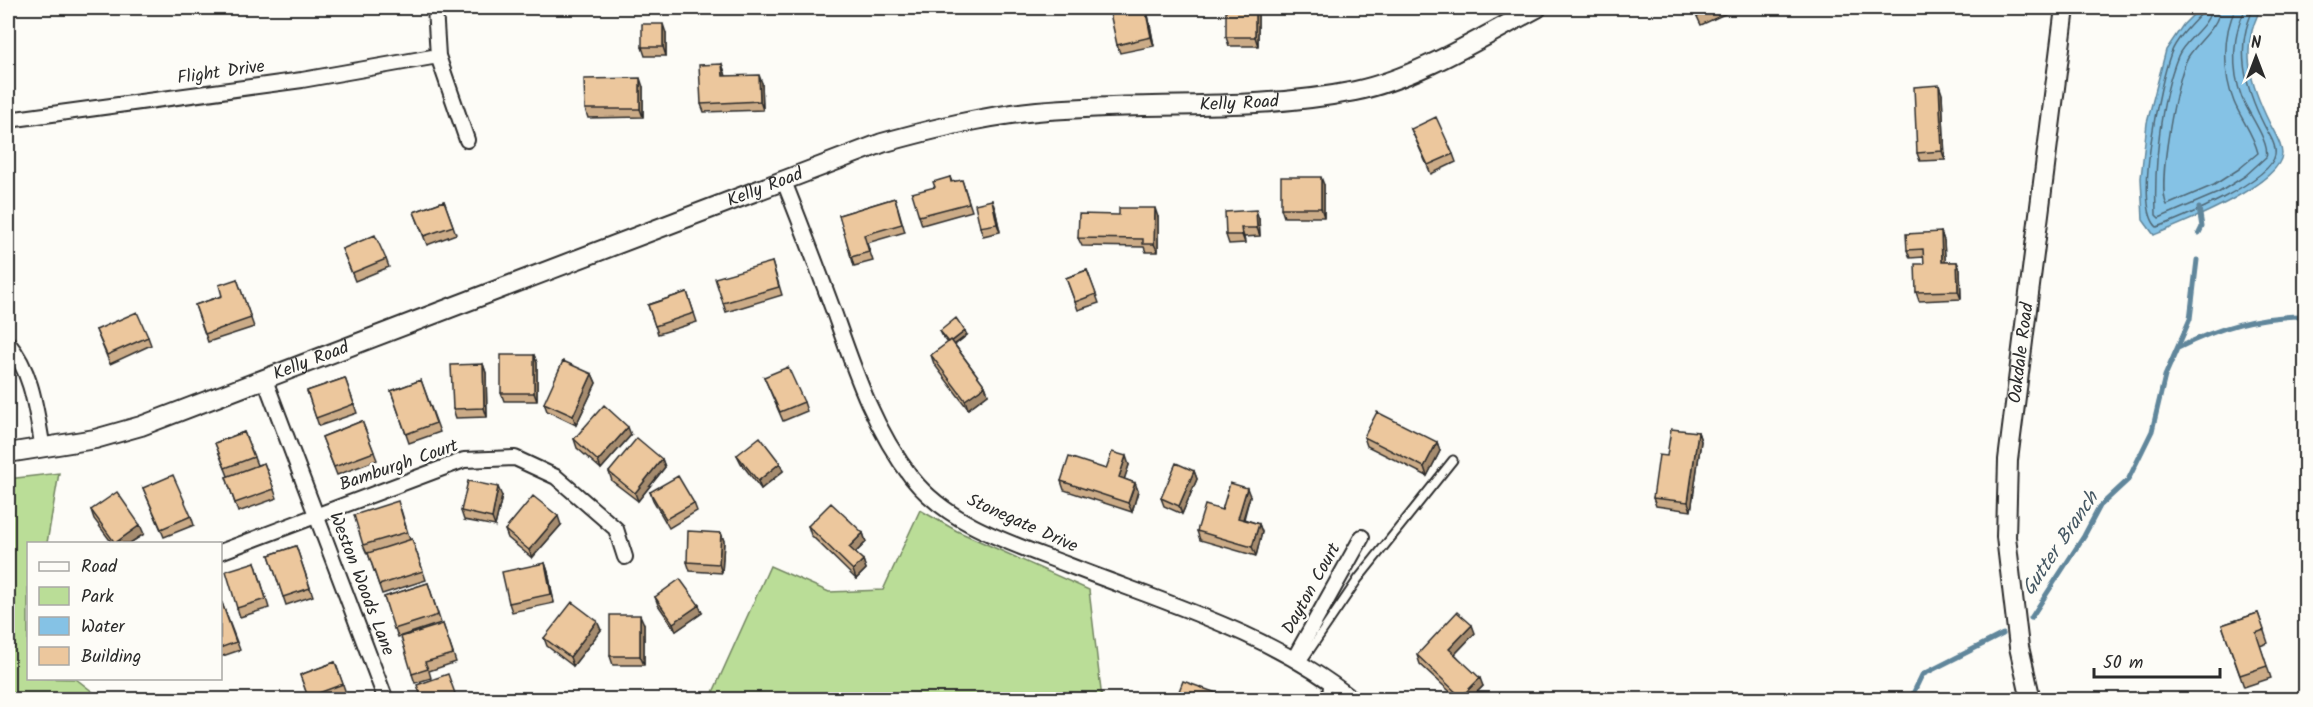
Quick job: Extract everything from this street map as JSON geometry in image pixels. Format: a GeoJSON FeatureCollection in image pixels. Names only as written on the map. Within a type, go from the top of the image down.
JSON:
{"type":"FeatureCollection","features":[{"type":"Feature","properties":{"kind":"street"},"geometry":{"type":"LineString","coordinates":[[435,8],[438,56],[467,140]]}},
{"type":"Feature","properties":{"kind":"street","name":"Kelly Road"},"geometry":{"type":"LineString","coordinates":[[8,453],[96,439],[141,426],[882,143],[980,117],[1038,111],[1314,98],[1357,90],[1422,66],[1537,8]]}},
{"type":"Feature","properties":{"kind":"street","name":"Oakdale Road"},"geometry":{"type":"LineString","coordinates":[[2031,699],[2019,646],[2006,537],[2008,460],[2065,8]]}},
{"type":"Feature","properties":{"kind":"street","name":"Flight Drive"},"geometry":{"type":"LineString","coordinates":[[8,120],[302,80],[438,56]]}},
{"type":"Feature","properties":{"kind":"street","name":"Stonegate Drive"},"geometry":{"type":"LineString","coordinates":[[783,179],[876,422],[913,479],[927,494],[947,510],[984,531],[1238,632],[1297,661],[1354,699]]}},
{"type":"Feature","properties":{"kind":"street"},"geometry":{"type":"LineString","coordinates":[[8,343],[20,361],[32,388],[43,449]]}},
{"type":"Feature","properties":{"kind":"street","name":"Weston Woods Lane"},"geometry":{"type":"LineString","coordinates":[[265,380],[386,699]]}},
{"type":"Feature","properties":{"kind":"street","name":"Bamburgh Court"},"geometry":{"type":"LineString","coordinates":[[222,551],[464,460],[514,459],[556,477],[616,529],[625,557]]}},
{"type":"Feature","properties":{"kind":"street","name":"Dayton Court"},"geometry":{"type":"LineString","coordinates":[[1297,661],[1362,537]]}},
{"type":"Feature","properties":{"kind":"lane"},"geometry":{"type":"LineString","coordinates":[[1297,661],[1358,579],[1453,460]]}},
{"type":"Feature","properties":{"kind":"lane"},"geometry":{"type":"LineString","coordinates":[[1326,699],[1327,680]]}},
{"type":"Feature","properties":{"kind":"green space"},"geometry":{"type":"Polygon","coordinates":[[[59,473],[47,542],[27,542],[27,680],[77,680],[102,699],[8,699],[8,479],[59,473]]]}},
{"type":"Feature","properties":{"kind":"green space"},"geometry":{"type":"Polygon","coordinates":[[[920,510],[957,531],[1089,590],[1102,699],[710,699],[770,566],[829,592],[883,590],[920,510]]]}},
{"type":"Feature","properties":{"kind":"water"},"geometry":{"type":"Polygon","coordinates":[[[2200,8],[2261,8],[2250,38],[2250,67],[2257,95],[2279,142],[2282,154],[2277,166],[2248,190],[2206,213],[2154,235],[2143,220],[2141,178],[2147,123],[2166,50],[2183,25],[2200,8]]]}},
{"type":"Feature","properties":{"kind":"building"},"geometry":{"type":"Polygon","coordinates":[[[1145,8],[1151,37],[1117,45],[1110,13],[1145,8]]]}},
{"type":"Feature","properties":{"kind":"building"},"geometry":{"type":"Polygon","coordinates":[[[1226,8],[1255,8],[1255,37],[1226,37],[1226,8]]]}},
{"type":"Feature","properties":{"kind":"building"},"geometry":{"type":"Polygon","coordinates":[[[1694,8],[1717,8],[1698,16],[1694,8]]]}},
{"type":"Feature","properties":{"kind":"building"},"geometry":{"type":"Polygon","coordinates":[[[642,24],[663,24],[663,47],[642,47],[642,24]]]}},
{"type":"Feature","properties":{"kind":"building"},"geometry":{"type":"Polygon","coordinates":[[[722,64],[723,76],[759,75],[760,101],[701,104],[699,65],[722,64]]]}},
{"type":"Feature","properties":{"kind":"building"},"geometry":{"type":"Polygon","coordinates":[[[640,78],[640,109],[585,109],[584,79],[640,78]]]}},
{"type":"Feature","properties":{"kind":"building"},"geometry":{"type":"Polygon","coordinates":[[[1939,85],[1942,151],[1917,153],[1914,87],[1939,85]]]}},
{"type":"Feature","properties":{"kind":"building"},"geometry":{"type":"Polygon","coordinates":[[[1436,117],[1453,154],[1428,165],[1411,129],[1436,117]]]}},
{"type":"Feature","properties":{"kind":"building"},"geometry":{"type":"Polygon","coordinates":[[[950,177],[951,182],[962,180],[969,203],[919,216],[912,193],[935,187],[933,182],[950,177]]]}},
{"type":"Feature","properties":{"kind":"building"},"geometry":{"type":"Polygon","coordinates":[[[1281,177],[1321,177],[1321,208],[1281,208],[1281,177]]]}},
{"type":"Feature","properties":{"kind":"building"},"geometry":{"type":"Polygon","coordinates":[[[895,198],[902,224],[864,235],[869,252],[851,257],[839,215],[895,198]]]}},
{"type":"Feature","properties":{"kind":"building"},"geometry":{"type":"Polygon","coordinates":[[[992,200],[997,224],[980,227],[975,204],[992,200]]]}},
{"type":"Feature","properties":{"kind":"building"},"geometry":{"type":"Polygon","coordinates":[[[444,201],[453,226],[424,236],[414,212],[444,201]]]}},
{"type":"Feature","properties":{"kind":"building"},"geometry":{"type":"Polygon","coordinates":[[[1119,208],[1155,208],[1154,244],[1143,244],[1143,239],[1078,238],[1079,214],[1119,215],[1119,208]]]}},
{"type":"Feature","properties":{"kind":"building"},"geometry":{"type":"Polygon","coordinates":[[[1256,210],[1257,228],[1241,228],[1242,235],[1226,235],[1225,212],[1256,210]]]}},
{"type":"Feature","properties":{"kind":"building"},"geometry":{"type":"Polygon","coordinates":[[[1941,232],[1942,262],[1957,262],[1958,291],[1916,292],[1915,264],[1924,264],[1923,249],[1907,250],[1906,234],[1941,232]]]}},
{"type":"Feature","properties":{"kind":"building"},"geometry":{"type":"Polygon","coordinates":[[[375,235],[386,259],[352,273],[342,249],[375,235]]]}},
{"type":"Feature","properties":{"kind":"building"},"geometry":{"type":"Polygon","coordinates":[[[772,262],[779,287],[723,303],[715,278],[772,262]]]}},
{"type":"Feature","properties":{"kind":"building"},"geometry":{"type":"Polygon","coordinates":[[[1087,270],[1096,294],[1075,302],[1066,278],[1087,270]]]}},
{"type":"Feature","properties":{"kind":"building"},"geometry":{"type":"Polygon","coordinates":[[[237,279],[251,318],[205,334],[195,305],[222,296],[219,285],[237,279]]]}},
{"type":"Feature","properties":{"kind":"building"},"geometry":{"type":"Polygon","coordinates":[[[687,292],[694,313],[655,326],[648,305],[687,292]]]}},
{"type":"Feature","properties":{"kind":"building"},"geometry":{"type":"Polygon","coordinates":[[[137,312],[148,337],[107,355],[96,330],[137,312]]]}},
{"type":"Feature","properties":{"kind":"building"},"geometry":{"type":"Polygon","coordinates":[[[956,318],[965,331],[949,342],[940,331],[956,318]]]}},
{"type":"Feature","properties":{"kind":"building"},"geometry":{"type":"Polygon","coordinates":[[[951,340],[985,386],[965,400],[931,355],[951,340]]]}},
{"type":"Feature","properties":{"kind":"building"},"geometry":{"type":"Polygon","coordinates":[[[501,355],[534,355],[534,393],[501,393],[501,355]]]}},
{"type":"Feature","properties":{"kind":"building"},"geometry":{"type":"Polygon","coordinates":[[[563,361],[592,374],[573,416],[544,403],[563,361]]]}},
{"type":"Feature","properties":{"kind":"building"},"geometry":{"type":"Polygon","coordinates":[[[483,364],[484,408],[453,409],[451,365],[483,364]]]}},
{"type":"Feature","properties":{"kind":"building"},"geometry":{"type":"Polygon","coordinates":[[[788,367],[804,402],[780,412],[764,377],[788,367]]]}},
{"type":"Feature","properties":{"kind":"building"},"geometry":{"type":"Polygon","coordinates":[[[345,378],[354,404],[316,418],[307,391],[345,378]]]}},
{"type":"Feature","properties":{"kind":"building"},"geometry":{"type":"Polygon","coordinates":[[[421,380],[436,423],[406,434],[391,391],[421,380]]]}},
{"type":"Feature","properties":{"kind":"building"},"geometry":{"type":"Polygon","coordinates":[[[604,405],[628,427],[598,461],[574,439],[604,405]]]}},
{"type":"Feature","properties":{"kind":"building"},"geometry":{"type":"Polygon","coordinates":[[[1377,412],[1437,442],[1424,467],[1364,437],[1377,412]]]}},
{"type":"Feature","properties":{"kind":"building"},"geometry":{"type":"Polygon","coordinates":[[[362,421],[374,452],[334,467],[322,437],[362,421]]]}},
{"type":"Feature","properties":{"kind":"building"},"geometry":{"type":"Polygon","coordinates":[[[1671,429],[1698,432],[1688,502],[1653,498],[1659,455],[1667,456],[1671,429]]]}},
{"type":"Feature","properties":{"kind":"building"},"geometry":{"type":"Polygon","coordinates":[[[244,432],[254,457],[225,468],[215,443],[244,432]]]}},
{"type":"Feature","properties":{"kind":"building"},"geometry":{"type":"Polygon","coordinates":[[[760,437],[780,463],[758,481],[737,455],[760,437]]]}},
{"type":"Feature","properties":{"kind":"building"},"geometry":{"type":"Polygon","coordinates":[[[637,438],[662,459],[635,493],[609,472],[637,438]]]}},
{"type":"Feature","properties":{"kind":"building"},"geometry":{"type":"Polygon","coordinates":[[[1112,452],[1126,456],[1119,477],[1135,483],[1128,503],[1061,481],[1069,457],[1106,469],[1112,452]]]}},
{"type":"Feature","properties":{"kind":"building"},"geometry":{"type":"Polygon","coordinates":[[[264,463],[274,489],[235,503],[226,477],[264,463]]]}},
{"type":"Feature","properties":{"kind":"building"},"geometry":{"type":"Polygon","coordinates":[[[1176,463],[1194,471],[1179,506],[1161,498],[1176,463]]]}},
{"type":"Feature","properties":{"kind":"building"},"geometry":{"type":"Polygon","coordinates":[[[173,475],[191,516],[161,529],[143,488],[173,475]]]}},
{"type":"Feature","properties":{"kind":"building"},"geometry":{"type":"Polygon","coordinates":[[[678,476],[694,503],[666,519],[650,492],[678,476]]]}},
{"type":"Feature","properties":{"kind":"building"},"geometry":{"type":"Polygon","coordinates":[[[468,481],[498,487],[492,518],[461,511],[468,481]]]}},
{"type":"Feature","properties":{"kind":"building"},"geometry":{"type":"Polygon","coordinates":[[[1230,483],[1247,488],[1238,518],[1259,524],[1252,547],[1197,531],[1205,505],[1222,510],[1230,483]]]}},
{"type":"Feature","properties":{"kind":"building"},"geometry":{"type":"Polygon","coordinates":[[[117,492],[140,525],[114,542],[91,510],[117,492]]]}},
{"type":"Feature","properties":{"kind":"building"},"geometry":{"type":"Polygon","coordinates":[[[533,496],[558,516],[529,550],[505,530],[533,496]]]}},
{"type":"Feature","properties":{"kind":"building"},"geometry":{"type":"Polygon","coordinates":[[[398,501],[407,532],[363,545],[354,515],[398,501]]]}},
{"type":"Feature","properties":{"kind":"building"},"geometry":{"type":"Polygon","coordinates":[[[831,503],[863,533],[849,547],[863,560],[853,570],[808,526],[831,503]]]}},
{"type":"Feature","properties":{"kind":"building"},"geometry":{"type":"Polygon","coordinates":[[[688,531],[721,533],[719,564],[687,562],[688,531]]]}},
{"type":"Feature","properties":{"kind":"building"},"geometry":{"type":"Polygon","coordinates":[[[412,539],[423,571],[379,585],[368,553],[412,539]]]}},
{"type":"Feature","properties":{"kind":"building"},"geometry":{"type":"Polygon","coordinates":[[[296,546],[310,588],[283,597],[269,555],[296,546]]]}},
{"type":"Feature","properties":{"kind":"building"},"geometry":{"type":"Polygon","coordinates":[[[255,562],[266,599],[237,608],[226,571],[255,562]]]}},
{"type":"Feature","properties":{"kind":"building"},"geometry":{"type":"Polygon","coordinates":[[[545,563],[551,594],[509,603],[502,572],[545,563]]]}},
{"type":"Feature","properties":{"kind":"building"},"geometry":{"type":"Polygon","coordinates":[[[680,579],[699,605],[673,623],[655,597],[680,579]]]}},
{"type":"Feature","properties":{"kind":"building"},"geometry":{"type":"Polygon","coordinates":[[[428,583],[438,615],[394,629],[384,597],[428,583]]]}},
{"type":"Feature","properties":{"kind":"building"},"geometry":{"type":"Polygon","coordinates":[[[572,602],[597,621],[570,657],[544,638],[572,602]]]}},
{"type":"Feature","properties":{"kind":"building"},"geometry":{"type":"Polygon","coordinates":[[[222,603],[236,642],[222,647],[222,603]]]}},
{"type":"Feature","properties":{"kind":"building"},"geometry":{"type":"Polygon","coordinates":[[[1457,612],[1472,625],[1449,649],[1480,678],[1461,697],[1417,655],[1457,612]]]}},
{"type":"Feature","properties":{"kind":"building"},"geometry":{"type":"Polygon","coordinates":[[[2258,613],[2264,630],[2256,633],[2267,666],[2240,675],[2222,625],[2258,613]]]}},
{"type":"Feature","properties":{"kind":"building"},"geometry":{"type":"Polygon","coordinates":[[[610,615],[640,615],[640,656],[610,656],[610,615]]]}},
{"type":"Feature","properties":{"kind":"building"},"geometry":{"type":"Polygon","coordinates":[[[443,624],[453,654],[425,662],[428,669],[412,674],[401,637],[443,624]]]}},
{"type":"Feature","properties":{"kind":"building"},"geometry":{"type":"Polygon","coordinates":[[[335,662],[343,684],[308,697],[300,675],[335,662]]]}},
{"type":"Feature","properties":{"kind":"building"},"geometry":{"type":"Polygon","coordinates":[[[448,674],[457,699],[422,699],[417,685],[448,674]]]}},
{"type":"Feature","properties":{"kind":"building"},"geometry":{"type":"Polygon","coordinates":[[[1183,681],[1233,699],[1176,699],[1183,681]]]}},
{"type":"Feature","properties":{"kind":"waterway"},"geometry":{"type":"LineString","coordinates":[[2199,208],[2202,227],[2199,233]]}},
{"type":"Feature","properties":{"kind":"waterway","name":"Gutter Branch"},"geometry":{"type":"LineString","coordinates":[[2031,618],[2084,536],[2100,506],[2128,480],[2152,431],[2165,376],[2190,319],[2197,260]]}},
{"type":"Feature","properties":{"kind":"waterway","name":"Gutter Branch"},"geometry":{"type":"LineString","coordinates":[[2178,348],[2239,324],[2271,318],[2306,316]]}},
{"type":"Feature","properties":{"kind":"waterway","name":"Gutter Branch"},"geometry":{"type":"LineString","coordinates":[[1910,700],[1922,675],[2003,634]]}}]}
